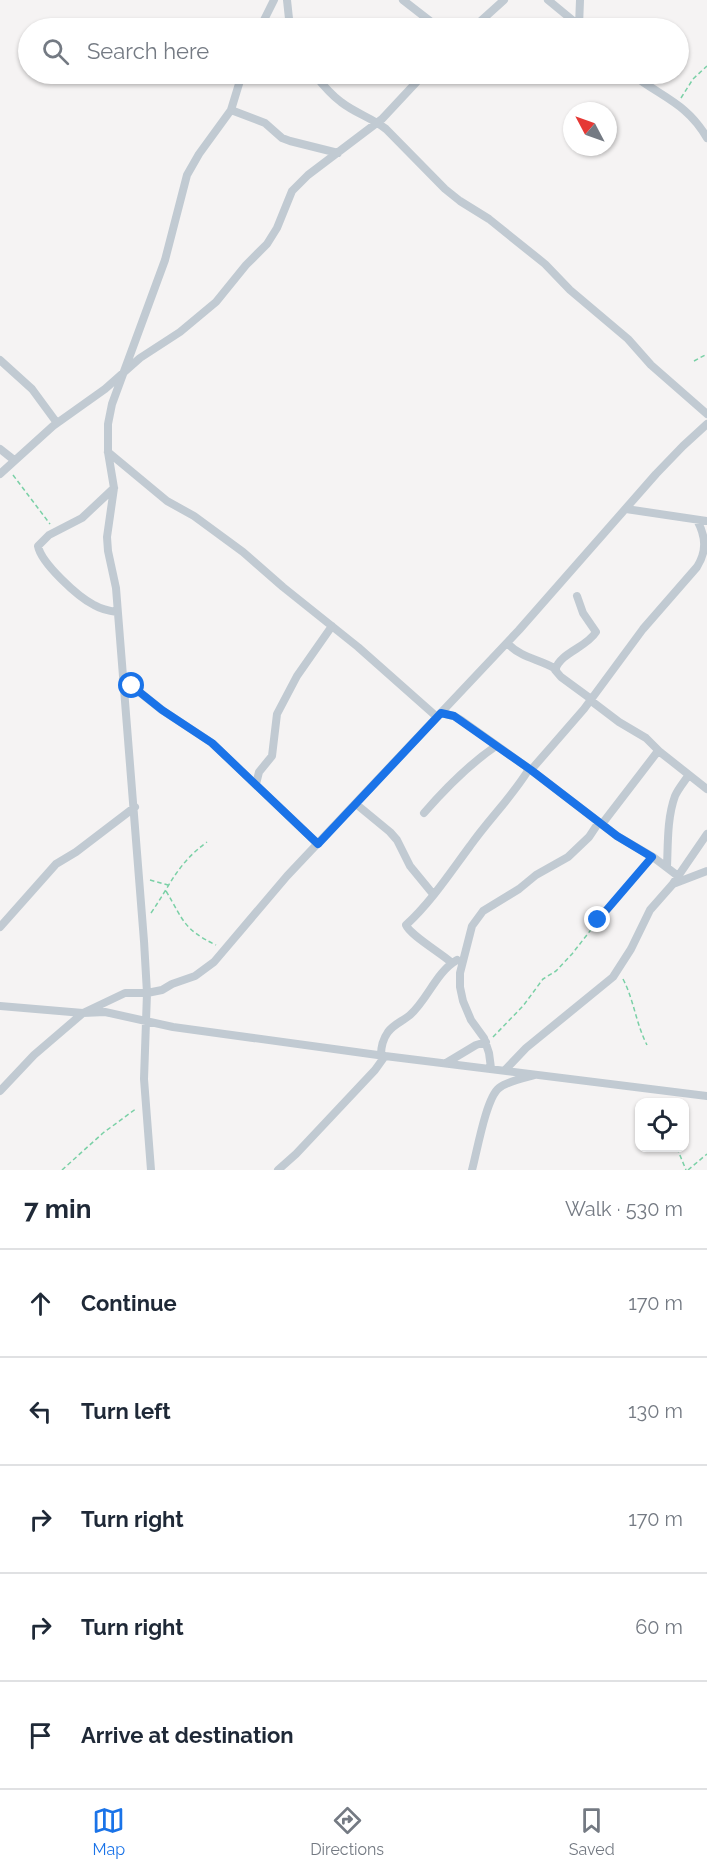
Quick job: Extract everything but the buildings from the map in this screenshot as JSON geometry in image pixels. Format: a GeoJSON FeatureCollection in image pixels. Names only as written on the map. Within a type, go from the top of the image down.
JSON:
{"type":"FeatureCollection","features":[{"type":"Feature","properties":{"kind":"street"},"geometry":{"type":"LineString","coordinates":[[265,18],[274,0]]}},
{"type":"Feature","properties":{"kind":"street"},"geometry":{"type":"LineString","coordinates":[[287,0],[289,18]]}},
{"type":"Feature","properties":{"kind":"street"},"geometry":{"type":"LineString","coordinates":[[403,0],[426,18]]}},
{"type":"Feature","properties":{"kind":"street"},"geometry":{"type":"LineString","coordinates":[[484,18],[504,0]]}},
{"type":"Feature","properties":{"kind":"street"},"geometry":{"type":"LineString","coordinates":[[548,0],[570,18]]}},
{"type":"Feature","properties":{"kind":"street"},"geometry":{"type":"LineString","coordinates":[[580,0],[581,18]]}},
{"type":"Feature","properties":{"kind":"street"},"geometry":{"type":"LineString","coordinates":[[151,1170],[144,1080],[147,993],[135,807],[116,588],[107,537],[114,488],[108,452],[108,424],[165,260],[190,167],[231,110],[239,84]]}},
{"type":"Feature","properties":{"kind":"street"},"geometry":{"type":"LineString","coordinates":[[323,84],[342,103],[378,123],[445,189],[489,219],[545,264],[570,290],[628,339],[651,365],[707,414]]}},
{"type":"Feature","properties":{"kind":"street"},"geometry":{"type":"LineString","coordinates":[[0,474],[57,423],[105,388],[140,358],[180,332],[216,302],[246,265],[267,244],[277,228],[292,191],[308,175],[378,123],[415,84]]}},
{"type":"Feature","properties":{"kind":"street"},"geometry":{"type":"LineString","coordinates":[[646,84],[678,104],[707,138]]}},
{"type":"Feature","properties":{"kind":"street"},"geometry":{"type":"LineString","coordinates":[[231,110],[265,123],[282,138],[338,153]]}},
{"type":"Feature","properties":{"kind":"street"},"geometry":{"type":"LineString","coordinates":[[0,360],[32,389],[57,423]]}},
{"type":"Feature","properties":{"kind":"street"},"geometry":{"type":"LineString","coordinates":[[0,1091],[34,1055],[83,1012],[125,993],[162,990],[195,976],[214,962],[287,876],[507,643],[663,467],[707,424]]}},
{"type":"Feature","properties":{"kind":"street"},"geometry":{"type":"LineString","coordinates":[[0,449],[11,464]]}},
{"type":"Feature","properties":{"kind":"street"},"geometry":{"type":"LineString","coordinates":[[108,452],[167,501],[194,516],[230,542],[439,715],[454,716],[617,836],[678,876]]}},
{"type":"Feature","properties":{"kind":"street"},"geometry":{"type":"LineString","coordinates":[[114,488],[82,518],[41,541],[38,546],[45,561],[88,602],[117,612]]}},
{"type":"Feature","properties":{"kind":"street"},"geometry":{"type":"LineString","coordinates":[[626,509],[707,521]]}},
{"type":"Feature","properties":{"kind":"street"},"geometry":{"type":"LineString","coordinates":[[452,963],[411,933],[406,926],[419,914],[530,770],[590,700],[643,629],[701,561],[705,541],[697,520]]}},
{"type":"Feature","properties":{"kind":"street"},"geometry":{"type":"LineString","coordinates":[[555,669],[558,663],[587,643],[596,632],[583,613],[577,596]]}},
{"type":"Feature","properties":{"kind":"street"},"geometry":{"type":"LineString","coordinates":[[256,784],[259,772],[272,756],[277,714],[297,676],[332,626]]}},
{"type":"Feature","properties":{"kind":"street"},"geometry":{"type":"LineString","coordinates":[[507,643],[521,655],[541,661],[555,669],[561,677],[590,700],[619,722],[646,738],[658,751],[707,789]]}},
{"type":"Feature","properties":{"kind":"street"},"geometry":{"type":"LineString","coordinates":[[123,679],[162,710],[212,743],[318,844]]}},
{"type":"Feature","properties":{"kind":"street"},"geometry":{"type":"LineString","coordinates":[[424,813],[437,797],[478,758],[496,746]]}},
{"type":"Feature","properties":{"kind":"street"},"geometry":{"type":"LineString","coordinates":[[491,1068],[486,1043],[471,1020],[460,987],[460,972],[472,926],[483,911],[536,875],[568,857],[582,844],[658,751]]}},
{"type":"Feature","properties":{"kind":"street"},"geometry":{"type":"LineString","coordinates":[[667,867],[673,803],[675,795],[688,776]]}},
{"type":"Feature","properties":{"kind":"street"},"geometry":{"type":"LineString","coordinates":[[356,804],[397,840],[410,866],[433,894]]}},
{"type":"Feature","properties":{"kind":"street"},"geometry":{"type":"LineString","coordinates":[[0,927],[56,864],[76,852],[135,807]]}},
{"type":"Feature","properties":{"kind":"street"},"geometry":{"type":"LineString","coordinates":[[505,1070],[526,1048],[613,978],[650,910],[672,885],[707,834]]}},
{"type":"Feature","properties":{"kind":"street"},"geometry":{"type":"LineString","coordinates":[[672,885],[707,871]]}},
{"type":"Feature","properties":{"kind":"street"},"geometry":{"type":"LineString","coordinates":[[279,1170],[375,1070],[383,1055],[382,1044],[387,1033],[412,1013],[447,966],[464,956]]}},
{"type":"Feature","properties":{"kind":"street"},"geometry":{"type":"LineString","coordinates":[[0,1006],[105,1012],[173,1027],[707,1095]]}},
{"type":"Feature","properties":{"kind":"street"},"geometry":{"type":"LineString","coordinates":[[446,1063],[476,1045],[486,1043]]}},
{"type":"Feature","properties":{"kind":"street"},"geometry":{"type":"LineString","coordinates":[[472,1170],[487,1110],[496,1091],[504,1085],[538,1074]]}},
{"type":"Feature","properties":{"kind":"path"},"geometry":{"type":"LineString","coordinates":[[678,104],[693,79],[707,66]]}},
{"type":"Feature","properties":{"kind":"path"},"geometry":{"type":"LineString","coordinates":[[694,361],[707,354]]}},
{"type":"Feature","properties":{"kind":"path"},"geometry":{"type":"LineString","coordinates":[[11,464],[22,490],[56,532]]}},
{"type":"Feature","properties":{"kind":"path"},"geometry":{"type":"LineString","coordinates":[[143,923],[183,863],[207,843]]}},
{"type":"Feature","properties":{"kind":"path"},"geometry":{"type":"LineString","coordinates":[[486,1043],[524,1006],[543,979],[556,971],[572,954],[652,857]]}},
{"type":"Feature","properties":{"kind":"path"},"geometry":{"type":"LineString","coordinates":[[140,881],[155,880],[168,885]]}},
{"type":"Feature","properties":{"kind":"path"},"geometry":{"type":"LineString","coordinates":[[165,889],[185,925],[197,936],[223,951]]}},
{"type":"Feature","properties":{"kind":"path"},"geometry":{"type":"LineString","coordinates":[[619,969],[647,1044]]}},
{"type":"Feature","properties":{"kind":"path"},"geometry":{"type":"LineString","coordinates":[[62,1170],[103,1133],[146,1102]]}},
{"type":"Feature","properties":{"kind":"path"},"geometry":{"type":"LineString","coordinates":[[679,1152],[687,1170],[707,1154]]}},
{"type":"Feature","properties":{"kind":"route"},"geometry":{"type":"LineString","coordinates":[[132,686],[162,710],[212,743],[318,844],[441,713],[454,716],[531,770],[558,793],[617,836],[652,857],[598,920]]}}]}
